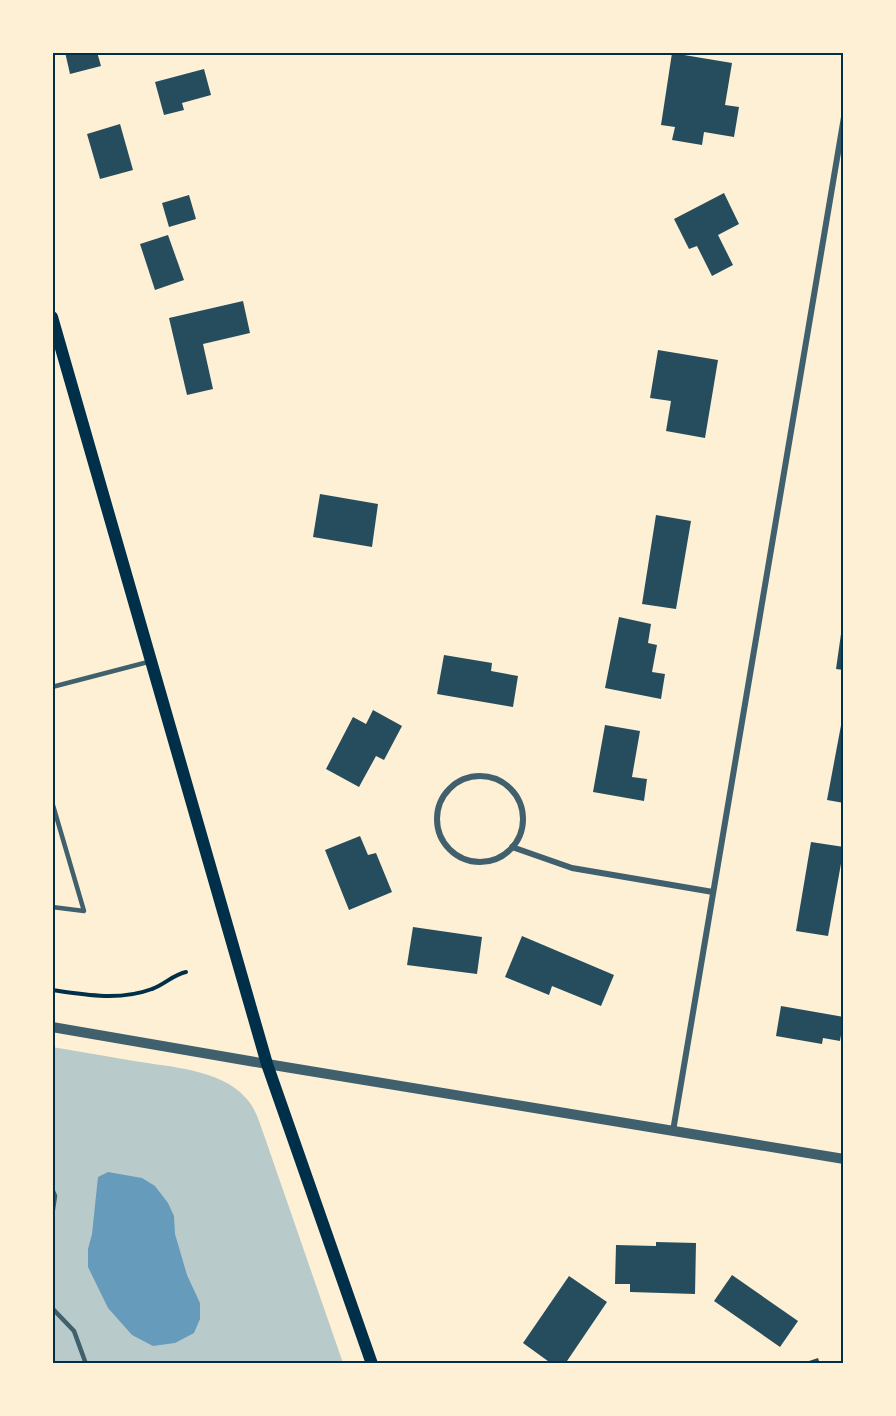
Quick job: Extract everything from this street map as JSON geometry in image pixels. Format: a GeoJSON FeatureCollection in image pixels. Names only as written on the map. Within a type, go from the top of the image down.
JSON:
{"type":"FeatureCollection","features":[{"type":"Feature","properties":{"kind":"main road"},"geometry":{"type":"LineString","coordinates":[[52,317],[267,1064],[372,1364]]}},
{"type":"Feature","properties":{"kind":"street"},"geometry":{"type":"LineString","coordinates":[[673,1131],[843,117]]}},
{"type":"Feature","properties":{"kind":"street"},"geometry":{"type":"LineString","coordinates":[[484,776],[497,779],[508,786],[517,796],[522,809],[523,823],[520,836],[512,847],[501,857],[487,862],[472,861],[458,856],[446,846],[439,833],[436,818],[439,803],[447,790],[470,777],[484,776]]}},
{"type":"Feature","properties":{"kind":"street"},"geometry":{"type":"LineString","coordinates":[[512,847],[572,868],[713,892]]}},
{"type":"Feature","properties":{"kind":"street"},"geometry":{"type":"LineString","coordinates":[[52,1027],[843,1159]]}},
{"type":"Feature","properties":{"kind":"lane"},"geometry":{"type":"LineString","coordinates":[[52,687],[151,661]]}},
{"type":"Feature","properties":{"kind":"lane"},"geometry":{"type":"LineString","coordinates":[[52,802],[84,911],[52,907]]}},
{"type":"Feature","properties":{"kind":"lane"},"geometry":{"type":"LineString","coordinates":[[52,1190],[55,1196],[52,1216]]}},
{"type":"Feature","properties":{"kind":"lane"},"geometry":{"type":"LineString","coordinates":[[52,1308],[74,1331],[86,1364]]}},
{"type":"Feature","properties":{"kind":"path"},"geometry":{"type":"LineString","coordinates":[[52,990],[103,996],[134,994],[154,989],[186,972]]}},
{"type":"Feature","properties":{"kind":"shaded area"},"geometry":{"type":"Polygon","coordinates":[[[52,1047],[193,1071],[222,1080],[245,1097],[259,1122],[343,1363],[53,1363],[52,1047]]]}},
{"type":"Feature","properties":{"kind":"water"},"geometry":{"type":"Polygon","coordinates":[[[108,1172],[142,1178],[155,1186],[168,1203],[174,1216],[175,1234],[187,1275],[200,1303],[200,1319],[194,1333],[175,1343],[153,1346],[132,1335],[108,1308],[88,1267],[88,1249],[92,1234],[98,1177],[108,1172]]]}},
{"type":"Feature","properties":{"kind":"building"},"geometry":{"type":"Polygon","coordinates":[[[65,52],[97,52],[101,66],[70,74],[65,52]]]}},
{"type":"Feature","properties":{"kind":"building"},"geometry":{"type":"Polygon","coordinates":[[[672,53],[732,63],[725,105],[739,107],[734,137],[704,132],[702,145],[672,140],[675,127],[661,125],[672,53]]]}},
{"type":"Feature","properties":{"kind":"building"},"geometry":{"type":"Polygon","coordinates":[[[204,69],[211,95],[182,103],[184,110],[164,115],[155,82],[204,69]]]}},
{"type":"Feature","properties":{"kind":"building"},"geometry":{"type":"Polygon","coordinates":[[[120,124],[133,170],[100,179],[87,134],[120,124]]]}},
{"type":"Feature","properties":{"kind":"building"},"geometry":{"type":"Polygon","coordinates":[[[724,193],[739,224],[718,235],[733,265],[712,276],[697,246],[689,249],[674,219],[724,193]]]}},
{"type":"Feature","properties":{"kind":"building"},"geometry":{"type":"Polygon","coordinates":[[[189,195],[196,219],[169,227],[162,203],[189,195]]]}},
{"type":"Feature","properties":{"kind":"building"},"geometry":{"type":"Polygon","coordinates":[[[168,235],[184,280],[155,290],[140,244],[168,235]]]}},
{"type":"Feature","properties":{"kind":"building"},"geometry":{"type":"Polygon","coordinates":[[[243,301],[250,333],[203,344],[213,389],[187,395],[169,318],[243,301]]]}},
{"type":"Feature","properties":{"kind":"building"},"geometry":{"type":"Polygon","coordinates":[[[658,350],[718,360],[705,438],[666,431],[671,401],[650,398],[658,350]]]}},
{"type":"Feature","properties":{"kind":"building"},"geometry":{"type":"Polygon","coordinates":[[[320,494],[378,504],[372,547],[313,537],[320,494]]]}},
{"type":"Feature","properties":{"kind":"building"},"geometry":{"type":"Polygon","coordinates":[[[656,515],[691,521],[676,609],[642,604],[656,515]]]}},
{"type":"Feature","properties":{"kind":"building"},"geometry":{"type":"Polygon","coordinates":[[[619,617],[651,624],[648,643],[657,645],[652,672],[665,674],[661,699],[605,688],[619,617]]]}},
{"type":"Feature","properties":{"kind":"building"},"geometry":{"type":"Polygon","coordinates":[[[842,627],[844,627],[844,670],[836,669],[842,627]]]}},
{"type":"Feature","properties":{"kind":"building"},"geometry":{"type":"Polygon","coordinates":[[[444,655],[492,663],[491,671],[518,676],[513,707],[437,694],[444,655]]]}},
{"type":"Feature","properties":{"kind":"building"},"geometry":{"type":"Polygon","coordinates":[[[373,710],[402,726],[384,760],[376,756],[359,787],[326,769],[353,717],[366,724],[373,710]]]}},
{"type":"Feature","properties":{"kind":"building"},"geometry":{"type":"Polygon","coordinates":[[[842,720],[844,720],[844,803],[827,800],[842,720]]]}},
{"type":"Feature","properties":{"kind":"building"},"geometry":{"type":"Polygon","coordinates":[[[605,725],[640,731],[632,777],[647,779],[644,801],[593,792],[605,725]]]}},
{"type":"Feature","properties":{"kind":"building"},"geometry":{"type":"Polygon","coordinates":[[[360,836],[368,855],[376,853],[392,892],[349,910],[325,850],[360,836]]]}},
{"type":"Feature","properties":{"kind":"building"},"geometry":{"type":"Polygon","coordinates":[[[811,842],[844,847],[828,936],[796,931],[811,842]]]}},
{"type":"Feature","properties":{"kind":"building"},"geometry":{"type":"Polygon","coordinates":[[[413,927],[482,937],[477,974],[407,965],[413,927]]]}},
{"type":"Feature","properties":{"kind":"building"},"geometry":{"type":"Polygon","coordinates":[[[522,936],[614,975],[601,1006],[552,986],[549,995],[505,977],[522,936]]]}},
{"type":"Feature","properties":{"kind":"building"},"geometry":{"type":"Polygon","coordinates":[[[781,1006],[844,1017],[840,1041],[823,1038],[822,1044],[776,1036],[781,1006]]]}},
{"type":"Feature","properties":{"kind":"building"},"geometry":{"type":"Polygon","coordinates":[[[656,1242],[696,1243],[695,1294],[630,1292],[630,1284],[615,1284],[616,1245],[656,1246],[656,1242]]]}},
{"type":"Feature","properties":{"kind":"building"},"geometry":{"type":"Polygon","coordinates":[[[732,1275],[798,1321],[780,1347],[714,1301],[732,1275]]]}},
{"type":"Feature","properties":{"kind":"building"},"geometry":{"type":"Polygon","coordinates":[[[569,1276],[607,1302],[565,1364],[552,1364],[523,1343],[569,1276]]]}},
{"type":"Feature","properties":{"kind":"building"},"geometry":{"type":"Polygon","coordinates":[[[818,1358],[820,1364],[803,1364],[803,1363],[818,1358]]]}}]}
